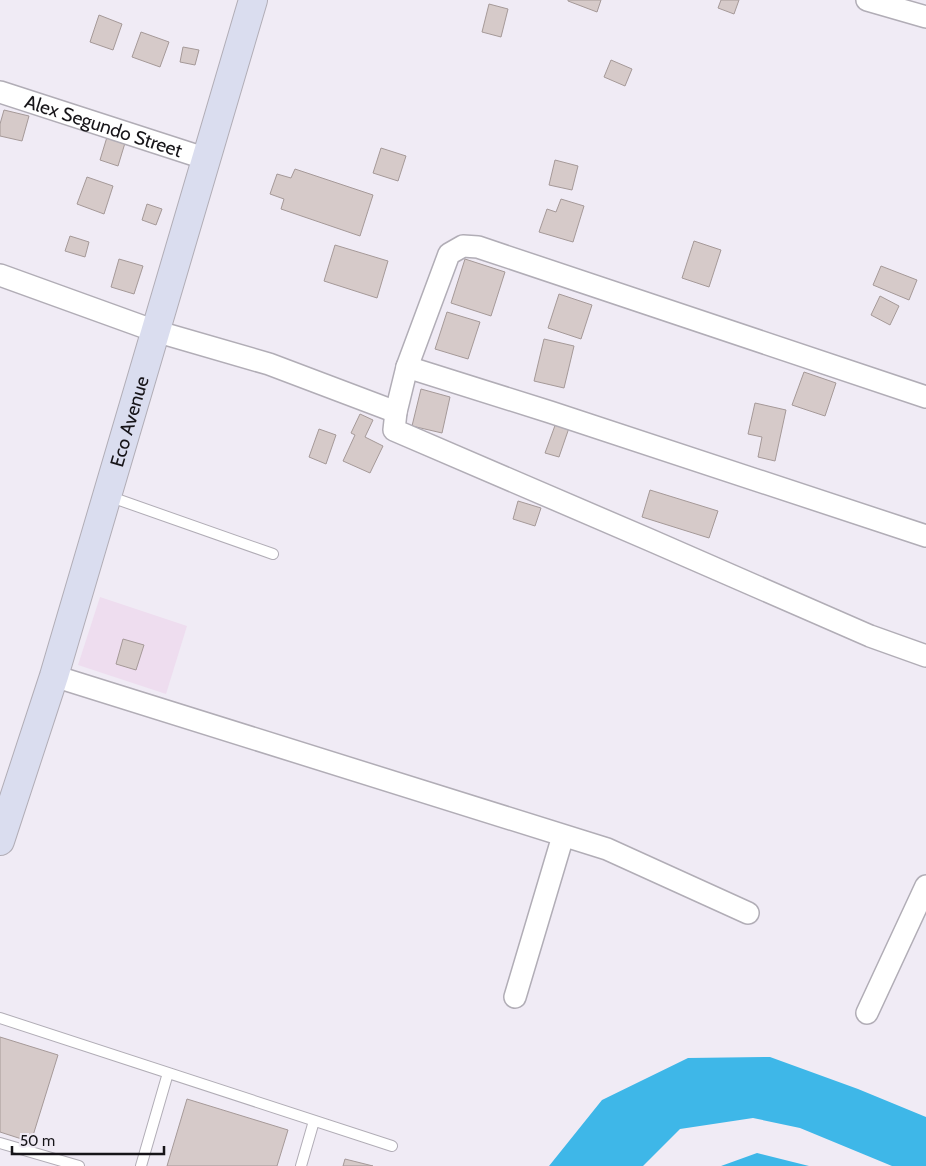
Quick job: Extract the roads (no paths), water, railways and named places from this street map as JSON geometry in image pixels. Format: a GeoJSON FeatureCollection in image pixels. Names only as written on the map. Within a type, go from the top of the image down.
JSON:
{"type":"FeatureCollection","features":[{"type":"Feature","properties":{"kind":"main road","name":"Eco Avenue"},"geometry":{"type":"LineString","coordinates":[[0,841],[54,676],[253,0]]}},
{"type":"Feature","properties":{"kind":"street"},"geometry":{"type":"LineString","coordinates":[[867,0],[926,17]]}},
{"type":"Feature","properties":{"kind":"street","name":"Alex Segundo Street"},"geometry":{"type":"LineString","coordinates":[[0,92],[207,159]]}},
{"type":"Feature","properties":{"kind":"street"},"geometry":{"type":"LineString","coordinates":[[926,397],[478,247],[463,246],[450,254],[407,367],[396,412],[394,430],[870,636],[926,656]]}},
{"type":"Feature","properties":{"kind":"street"},"geometry":{"type":"LineString","coordinates":[[0,275],[155,331],[269,364],[396,412]]}},
{"type":"Feature","properties":{"kind":"street"},"geometry":{"type":"LineString","coordinates":[[407,367],[926,536]]}},
{"type":"Feature","properties":{"kind":"street"},"geometry":{"type":"LineString","coordinates":[[54,676],[607,849],[748,913]]}},
{"type":"Feature","properties":{"kind":"street"},"geometry":{"type":"LineString","coordinates":[[514,997],[563,836]]}},
{"type":"Feature","properties":{"kind":"street"},"geometry":{"type":"LineString","coordinates":[[867,1013],[926,886]]}},
{"type":"Feature","properties":{"kind":"lane"},"geometry":{"type":"LineString","coordinates":[[107,496],[273,554]]}},
{"type":"Feature","properties":{"kind":"lane"},"geometry":{"type":"LineString","coordinates":[[0,1018],[392,1146]]}},
{"type":"Feature","properties":{"kind":"lane"},"geometry":{"type":"LineString","coordinates":[[141,1166],[168,1073]]}},
{"type":"Feature","properties":{"kind":"lane"},"geometry":{"type":"LineString","coordinates":[[301,1166],[314,1121]]}},
{"type":"Feature","properties":{"kind":"lane"},"geometry":{"type":"LineString","coordinates":[[0,1143],[79,1166]]}},
{"type":"Feature","properties":{"kind":"water"},"geometry":{"type":"Polygon","coordinates":[[[770,1057],[858,1089],[926,1117],[926,1166],[892,1166],[800,1128],[753,1118],[680,1129],[643,1166],[549,1166],[602,1100],[688,1058],[770,1057]]]}},
{"type":"Feature","properties":{"kind":"water"},"geometry":{"type":"Polygon","coordinates":[[[757,1153],[809,1166],[721,1166],[757,1153]]]}}]}
